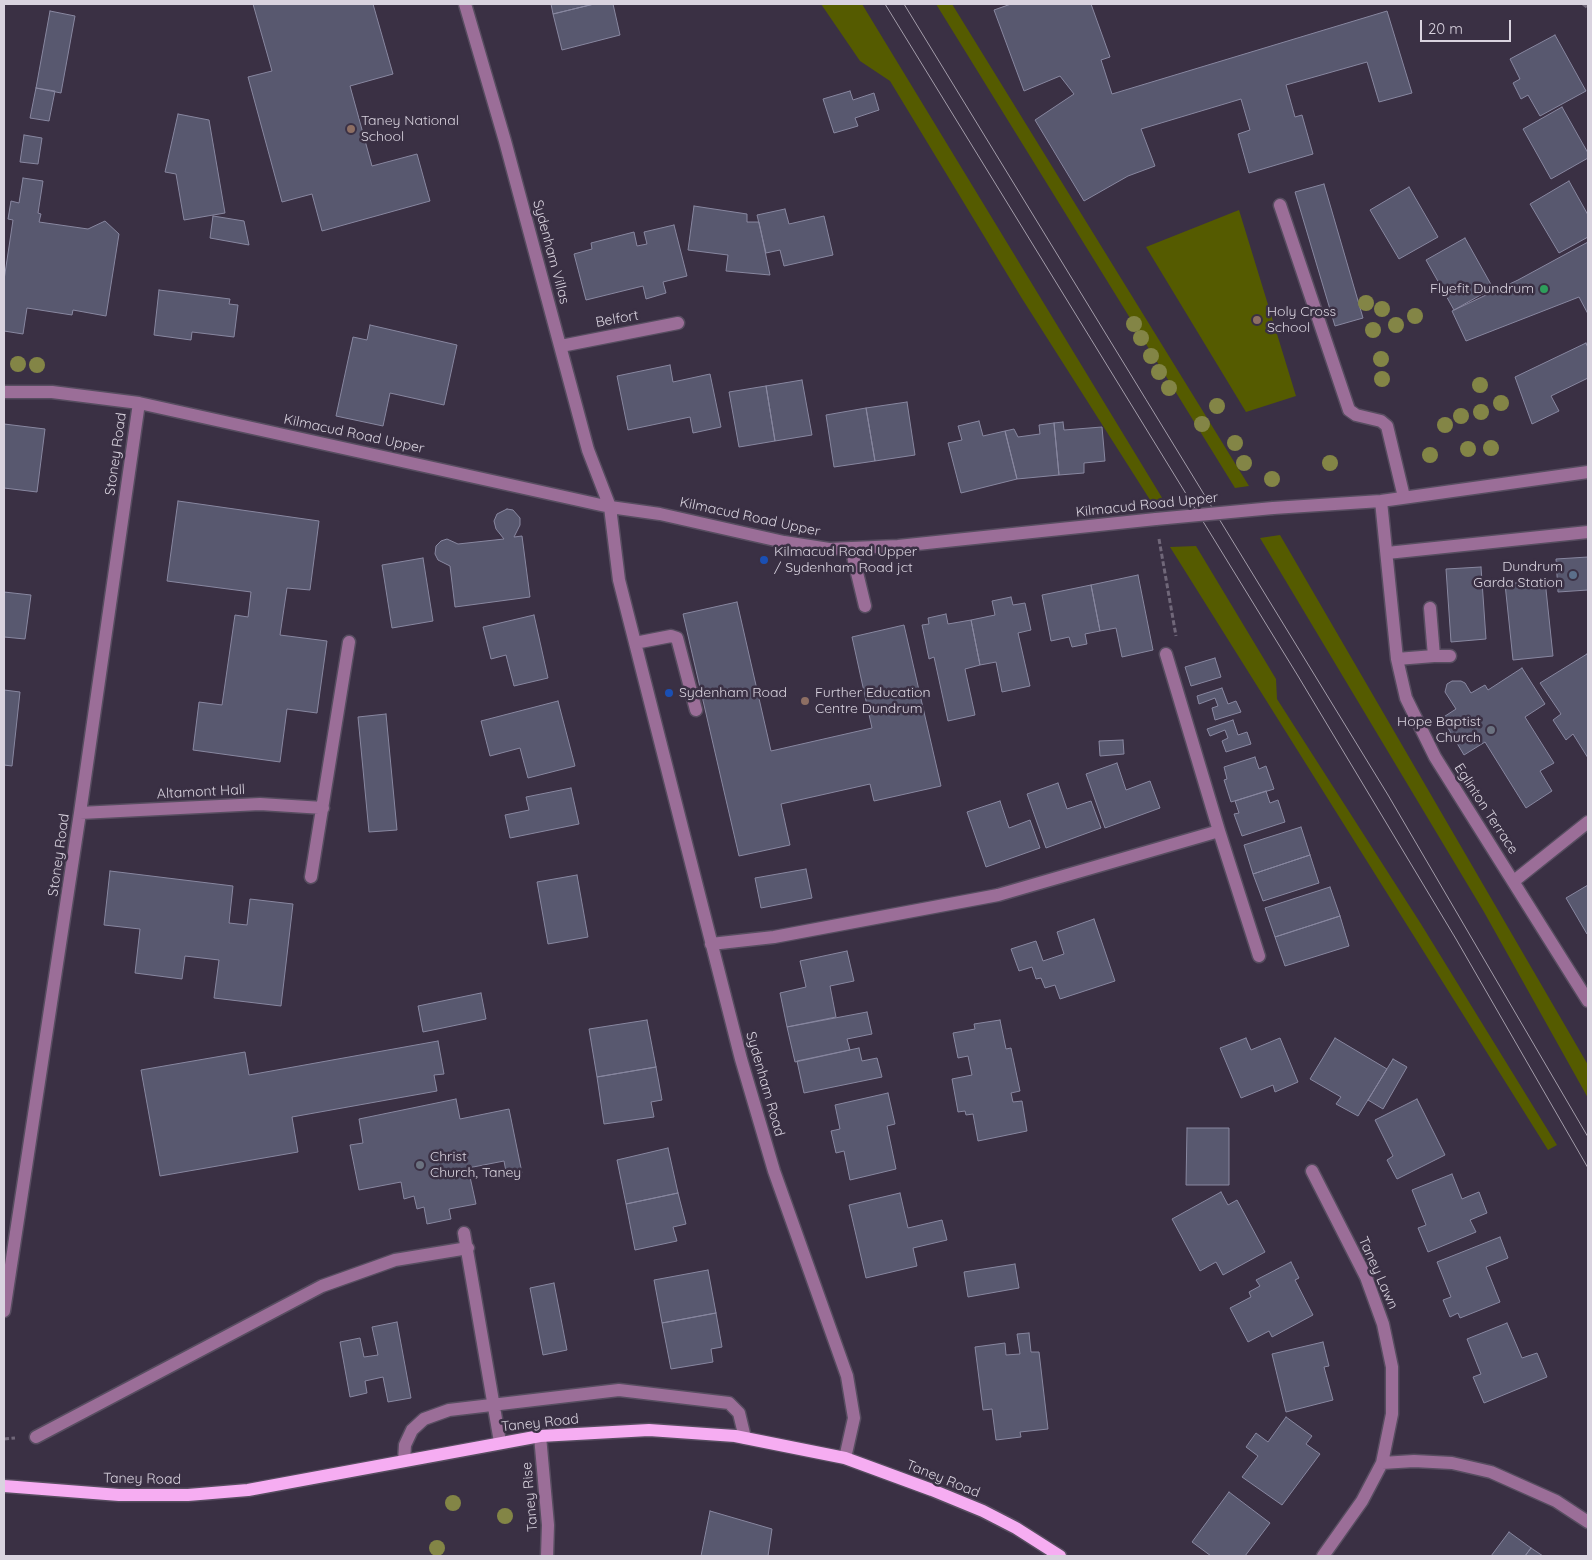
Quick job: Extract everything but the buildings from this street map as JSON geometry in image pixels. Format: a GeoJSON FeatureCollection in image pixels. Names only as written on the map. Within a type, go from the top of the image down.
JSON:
{"type":"FeatureCollection","features":[{"type":"Feature","properties":{"kind":"main road","name":"Taney Road"},"geometry":{"type":"LineString","coordinates":[[4,1486],[119,1495],[188,1495],[248,1490],[540,1436],[649,1430],[745,1438],[845,1458],[983,1511],[1016,1528],[1060,1556]]}},
{"type":"Feature","properties":{"kind":"street","name":"Sydenham Villas"},"geometry":{"type":"LineString","coordinates":[[465,4],[508,150],[588,450],[610,507]]}},
{"type":"Feature","properties":{"kind":"street"},"geometry":{"type":"LineString","coordinates":[[1280,205],[1349,410],[1356,415],[1380,421],[1387,426],[1404,497]]}},
{"type":"Feature","properties":{"kind":"street","name":"Belfort"},"geometry":{"type":"LineString","coordinates":[[561,346],[678,323]]}},
{"type":"Feature","properties":{"kind":"street","name":"Kilmacud Road Upper"},"geometry":{"type":"LineString","coordinates":[[4,392],[52,392],[139,403],[610,507],[660,514],[784,542],[829,548],[898,546],[1273,508],[1381,501],[1588,472]]}},
{"type":"Feature","properties":{"kind":"street","name":"Stoney Road"},"geometry":{"type":"LineString","coordinates":[[4,1311],[80,813],[139,403]]}},
{"type":"Feature","properties":{"kind":"street","name":"Eglinton Terrace"},"geometry":{"type":"LineString","coordinates":[[1381,501],[1397,659],[1406,698],[1418,726],[1435,757],[1588,1001]]}},
{"type":"Feature","properties":{"kind":"street","name":"Sydenham Road"},"geometry":{"type":"LineString","coordinates":[[610,507],[615,559],[741,1058],[774,1171],[847,1376],[854,1418],[845,1458]]}},
{"type":"Feature","properties":{"kind":"street"},"geometry":{"type":"LineString","coordinates":[[1387,553],[1588,532]]}},
{"type":"Feature","properties":{"kind":"street"},"geometry":{"type":"LineString","coordinates":[[851,548],[865,606]]}},
{"type":"Feature","properties":{"kind":"street"},"geometry":{"type":"LineString","coordinates":[[1430,608],[1434,656]]}},
{"type":"Feature","properties":{"kind":"street"},"geometry":{"type":"LineString","coordinates":[[635,643],[671,636],[676,638],[696,710]]}},
{"type":"Feature","properties":{"kind":"street"},"geometry":{"type":"LineString","coordinates":[[311,877],[349,642]]}},
{"type":"Feature","properties":{"kind":"street"},"geometry":{"type":"LineString","coordinates":[[1166,654],[1259,956]]}},
{"type":"Feature","properties":{"kind":"street"},"geometry":{"type":"LineString","coordinates":[[1397,659],[1450,656]]}},
{"type":"Feature","properties":{"kind":"street","name":"Altamont Hall"},"geometry":{"type":"LineString","coordinates":[[80,813],[260,804],[323,808]]}},
{"type":"Feature","properties":{"kind":"street"},"geometry":{"type":"LineString","coordinates":[[1514,881],[1588,822]]}},
{"type":"Feature","properties":{"kind":"street"},"geometry":{"type":"LineString","coordinates":[[711,944],[774,937],[998,895],[1219,831]]}},
{"type":"Feature","properties":{"kind":"street","name":"Taney Lawn"},"geometry":{"type":"LineString","coordinates":[[1312,1171],[1366,1277],[1383,1324],[1392,1367],[1392,1414],[1382,1463],[1362,1500],[1323,1556]]}},
{"type":"Feature","properties":{"kind":"street"},"geometry":{"type":"LineString","coordinates":[[464,1233],[500,1442]]}},
{"type":"Feature","properties":{"kind":"street"},"geometry":{"type":"LineString","coordinates":[[36,1437],[322,1286],[395,1260],[468,1248]]}},
{"type":"Feature","properties":{"kind":"street"},"geometry":{"type":"LineString","coordinates":[[404,1461],[405,1445],[412,1430],[424,1419],[449,1410],[619,1390],[729,1403],[738,1413],[745,1438]]}},
{"type":"Feature","properties":{"kind":"street","name":"Taney Rise"},"geometry":{"type":"LineString","coordinates":[[540,1436],[548,1524],[547,1556]]}},
{"type":"Feature","properties":{"kind":"street"},"geometry":{"type":"LineString","coordinates":[[1382,1463],[1414,1461],[1452,1463],[1491,1472],[1556,1501],[1588,1522]]}},
{"type":"Feature","properties":{"kind":"path"},"geometry":{"type":"LineString","coordinates":[[1582,4],[1588,8]]}},
{"type":"Feature","properties":{"kind":"path"},"geometry":{"type":"LineString","coordinates":[[1156,519],[1177,634],[1166,654]]}},
{"type":"Feature","properties":{"kind":"shaded area"},"geometry":{"type":"Polygon","coordinates":[[[821,4],[862,4],[1164,501],[1152,503],[1021,297],[890,81],[860,61],[821,4]]]}},
{"type":"Feature","properties":{"kind":"shaded area"},"geometry":{"type":"Polygon","coordinates":[[[936,4],[952,4],[1249,486],[1235,488],[936,4]]]}},
{"type":"Feature","properties":{"kind":"shaded area"},"geometry":{"type":"Polygon","coordinates":[[[1239,210],[1296,396],[1246,412],[1146,247],[1239,210]]]}},
{"type":"Feature","properties":{"kind":"shaded area"},"geometry":{"type":"Polygon","coordinates":[[[1280,535],[1588,1065],[1588,1098],[1484,912],[1260,538],[1280,535]]]}},
{"type":"Feature","properties":{"kind":"shaded area"},"geometry":{"type":"Polygon","coordinates":[[[1196,546],[1276,679],[1277,699],[1421,924],[1557,1145],[1548,1150],[1170,547],[1196,546]]]}},
{"type":"Feature","properties":{"kind":"tram line"},"geometry":{"type":"LineString","coordinates":[[885,4],[1298,676],[1456,939],[1588,1168]]}},
{"type":"Feature","properties":{"kind":"tram line"},"geometry":{"type":"LineString","coordinates":[[904,4],[1388,795],[1588,1137]]}},
{"type":"Feature","properties":{"kind":"place","name":"Taney National School"},"geometry":{"type":"Point","coordinates":[351,129]}},
{"type":"Feature","properties":{"kind":"place","name":"Flyefit Dundrum"},"geometry":{"type":"Point","coordinates":[1544,289]}},
{"type":"Feature","properties":{"kind":"place","name":"Holy Cross School"},"geometry":{"type":"Point","coordinates":[1257,320]}},
{"type":"Feature","properties":{"kind":"place","name":"Kilmacud Road Upper / Sydenham Road jct"},"geometry":{"type":"Point","coordinates":[764,560]}},
{"type":"Feature","properties":{"kind":"place","name":"Dundrum Garda Station"},"geometry":{"type":"Point","coordinates":[1573,575]}},
{"type":"Feature","properties":{"kind":"place","name":"Sydenham Road"},"geometry":{"type":"Point","coordinates":[669,693]}},
{"type":"Feature","properties":{"kind":"place","name":"Further Education Centre Dundrum"},"geometry":{"type":"Point","coordinates":[805,701]}},
{"type":"Feature","properties":{"kind":"place","name":"Hope Baptist Church"},"geometry":{"type":"Point","coordinates":[1491,730]}},
{"type":"Feature","properties":{"kind":"place","name":"Christ Church, Taney"},"geometry":{"type":"Point","coordinates":[420,1165]}}]}
